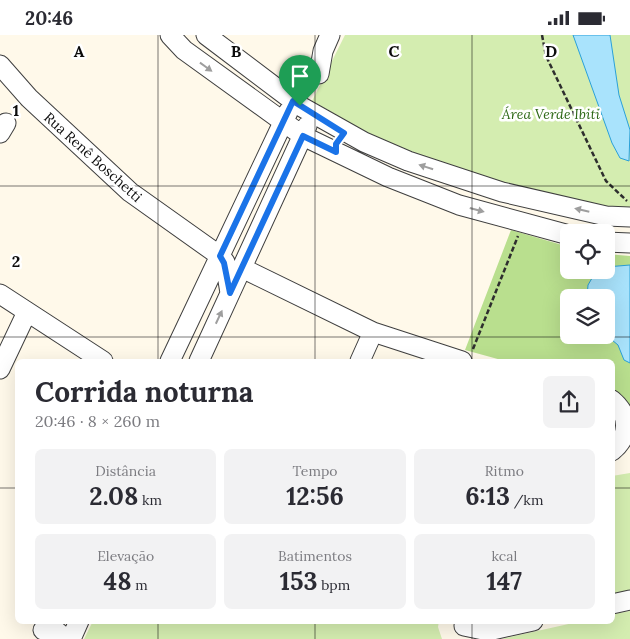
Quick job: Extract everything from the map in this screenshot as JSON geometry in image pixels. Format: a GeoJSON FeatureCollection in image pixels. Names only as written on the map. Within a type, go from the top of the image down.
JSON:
{"type":"FeatureCollection","features":[{"type":"Feature","properties":{"kind":"street"},"geometry":{"type":"LineString","coordinates":[[170,35],[184,50],[282,123],[303,136],[388,177],[459,205],[560,233]]}},
{"type":"Feature","properties":{"kind":"street"},"geometry":{"type":"LineString","coordinates":[[206,35],[267,83],[313,114],[344,133],[408,161],[502,192],[606,216],[630,217]]}},
{"type":"Feature","properties":{"kind":"street"},"geometry":{"type":"LineString","coordinates":[[319,74],[323,51],[330,35]]}},
{"type":"Feature","properties":{"kind":"street","name":"Rua Renê Boschetti"},"geometry":{"type":"LineString","coordinates":[[0,65],[29,98],[130,193],[220,256]]}},
{"type":"Feature","properties":{"kind":"street"},"geometry":{"type":"LineString","coordinates":[[254,102],[260,96],[267,83]]}},
{"type":"Feature","properties":{"kind":"street"},"geometry":{"type":"LineString","coordinates":[[171,359],[293,101]]}},
{"type":"Feature","properties":{"kind":"street"},"geometry":{"type":"LineString","coordinates":[[200,359],[313,114]]}},
{"type":"Feature","properties":{"kind":"street"},"geometry":{"type":"LineString","coordinates":[[336,152],[336,144],[344,133]]}},
{"type":"Feature","properties":{"kind":"street"},"geometry":{"type":"LineString","coordinates":[[252,247],[255,221],[285,155],[277,148],[271,147]]}},
{"type":"Feature","properties":{"kind":"street"},"geometry":{"type":"LineString","coordinates":[[615,242],[630,243]]}},
{"type":"Feature","properties":{"kind":"street"},"geometry":{"type":"LineString","coordinates":[[220,256],[224,263],[230,293]]}},
{"type":"Feature","properties":{"kind":"street"},"geometry":{"type":"LineString","coordinates":[[242,268],[373,332],[467,357]]}},
{"type":"Feature","properties":{"kind":"street"},"geometry":{"type":"LineString","coordinates":[[0,294],[100,359]]}},
{"type":"Feature","properties":{"kind":"street"},"geometry":{"type":"LineString","coordinates":[[0,369],[27,312]]}},
{"type":"Feature","properties":{"kind":"street"},"geometry":{"type":"LineString","coordinates":[[361,359],[373,332]]}},
{"type":"Feature","properties":{"kind":"street"},"geometry":{"type":"LineString","coordinates":[[615,402],[628,417],[629,431],[624,441],[615,448]]}},
{"type":"Feature","properties":{"kind":"street"},"geometry":{"type":"LineString","coordinates":[[615,603],[630,600]]}},
{"type":"Feature","properties":{"kind":"street"},"geometry":{"type":"LineString","coordinates":[[464,627],[488,631],[520,624]]}},
{"type":"Feature","properties":{"kind":"street"},"geometry":{"type":"LineString","coordinates":[[47,628],[73,632]]}},
{"type":"Feature","properties":{"kind":"path"},"geometry":{"type":"LineString","coordinates":[[542,35],[546,56],[606,181],[630,203]]}},
{"type":"Feature","properties":{"kind":"path"},"geometry":{"type":"LineString","coordinates":[[467,357],[523,223]]}},
{"type":"Feature","properties":{"kind":"green space","name":"Área Verde Ibiti"},"geometry":{"type":"Polygon","coordinates":[[[345,35],[630,35],[630,213],[468,172],[367,132],[312,101],[345,35]]]}},
{"type":"Feature","properties":{"kind":"green space"},"geometry":{"type":"Polygon","coordinates":[[[511,230],[560,244],[560,279],[615,279],[615,255],[630,256],[630,409],[627,403],[615,394],[615,359],[498,359],[465,350],[511,230]]]}},
{"type":"Feature","properties":{"kind":"green space"},"geometry":{"type":"Polygon","coordinates":[[[630,473],[630,591],[615,594],[615,476],[630,473]]]}},
{"type":"Feature","properties":{"kind":"green space"},"geometry":{"type":"Polygon","coordinates":[[[630,611],[630,639],[501,639],[568,624],[615,624],[615,614],[630,611]]]}},
{"type":"Feature","properties":{"kind":"green space"},"geometry":{"type":"Polygon","coordinates":[[[92,624],[438,624],[442,639],[84,639],[92,624]]]}},
{"type":"Feature","properties":{"kind":"water"},"geometry":{"type":"Polygon","coordinates":[[[573,35],[610,35],[619,95],[630,130],[629,161],[620,158],[612,143],[573,35]]]}},
{"type":"Feature","properties":{"kind":"water"},"geometry":{"type":"Polygon","coordinates":[[[630,265],[630,363],[624,360],[618,345],[615,342],[615,289],[588,289],[592,279],[615,279],[615,266],[630,265]]]}},
{"type":"Feature","properties":{"kind":"route"},"geometry":{"type":"LineString","coordinates":[[293,101],[300,106],[344,133],[338,139],[336,152],[303,136],[230,293],[224,263],[220,256],[293,101]]}}]}
